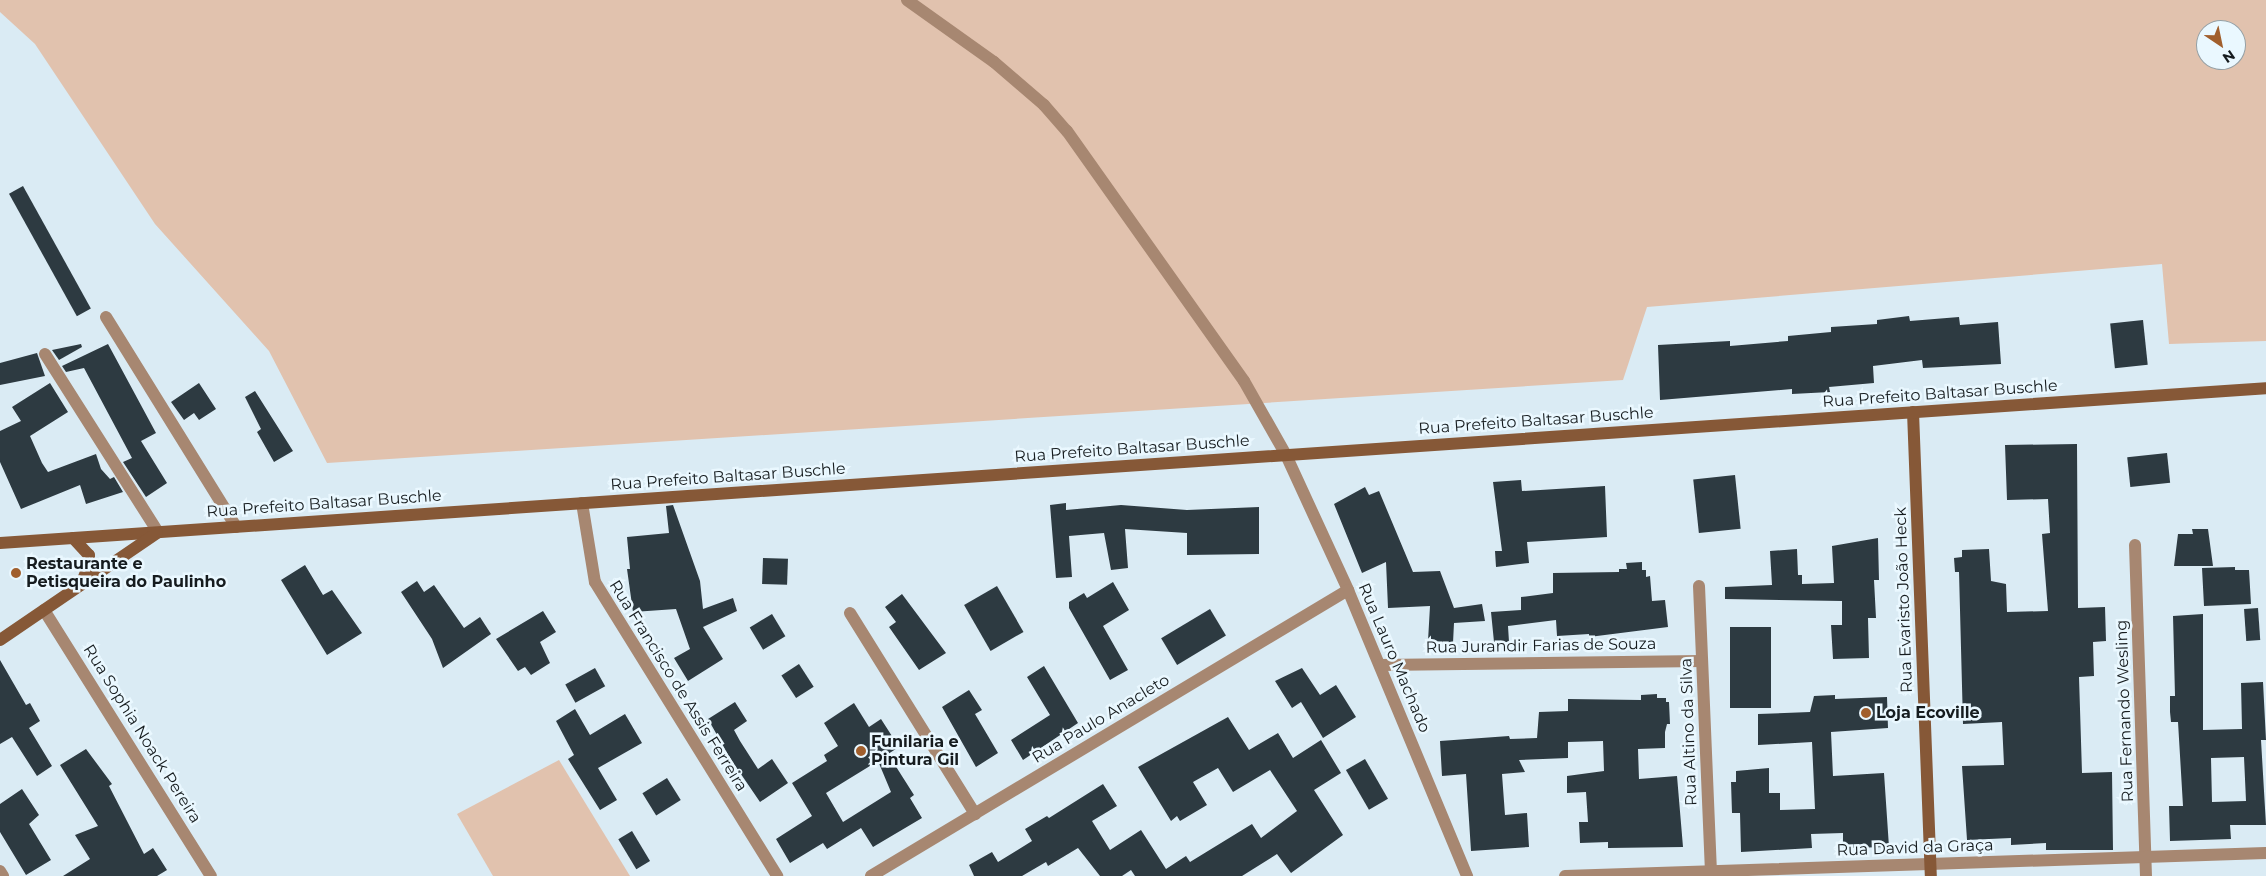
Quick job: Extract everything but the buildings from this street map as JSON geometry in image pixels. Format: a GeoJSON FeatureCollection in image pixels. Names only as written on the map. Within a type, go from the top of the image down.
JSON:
{"type":"FeatureCollection","features":[{"type":"Feature","properties":{"kind":"main road","name":"Rua Prefeito Baltasar Buschle"},"geometry":{"type":"LineString","coordinates":[[0,543],[2266,388]]}},
{"type":"Feature","properties":{"kind":"main road","name":"Rua Evaristo João Heck"},"geometry":{"type":"LineString","coordinates":[[1913,412],[1930,870]]}},
{"type":"Feature","properties":{"kind":"main road"},"geometry":{"type":"LineString","coordinates":[[0,640],[158,532]]}},
{"type":"Feature","properties":{"kind":"main road"},"geometry":{"type":"LineString","coordinates":[[73,538],[89,555],[89,564],[81,585]]}},
{"type":"Feature","properties":{"kind":"street","name":"Rua Lauro Machado"},"geometry":{"type":"LineString","coordinates":[[906,0],[1021,84],[1067,132],[1244,381],[1286,455],[1348,590],[1467,876]]}},
{"type":"Feature","properties":{"kind":"street"},"geometry":{"type":"LineString","coordinates":[[106,317],[236,526]]}},
{"type":"Feature","properties":{"kind":"street"},"geometry":{"type":"LineString","coordinates":[[45,354],[158,532]]}},
{"type":"Feature","properties":{"kind":"street","name":"Rua Francisco de Assis Ferreira"},"geometry":{"type":"LineString","coordinates":[[582,503],[595,582],[777,876]]}},
{"type":"Feature","properties":{"kind":"street","name":"Rua Fernando Wesling"},"geometry":{"type":"LineString","coordinates":[[2135,545],[2146,876]]}},
{"type":"Feature","properties":{"kind":"street","name":"Rua Altino da Silva"},"geometry":{"type":"LineString","coordinates":[[1698,586],[1711,874]]}},
{"type":"Feature","properties":{"kind":"street","name":"Rua Paulo Anacleto"},"geometry":{"type":"LineString","coordinates":[[870,876],[1348,590]]}},
{"type":"Feature","properties":{"kind":"street","name":"Rua Sophia Noack Pereira"},"geometry":{"type":"LineString","coordinates":[[44,610],[211,876]]}},
{"type":"Feature","properties":{"kind":"street"},"geometry":{"type":"LineString","coordinates":[[850,613],[975,814]]}},
{"type":"Feature","properties":{"kind":"street","name":"Rua Jurandir Farias de Souza"},"geometry":{"type":"LineString","coordinates":[[1380,665],[1702,661]]}},
{"type":"Feature","properties":{"kind":"street","name":"Rua David da Graça"},"geometry":{"type":"LineString","coordinates":[[1565,876],[1930,870],[2146,857],[2266,853]]}},
{"type":"Feature","properties":{"kind":"street"},"geometry":{"type":"LineString","coordinates":[[0,871],[3,876]]}},
{"type":"Feature","properties":{"kind":"shaded area"},"geometry":{"type":"Polygon","coordinates":[[[0,0],[2266,0],[2266,341],[2169,344],[2162,264],[1647,307],[1623,380],[327,463],[269,351],[155,224],[35,44],[0,12],[0,0]]]}},
{"type":"Feature","properties":{"kind":"shaded area"},"geometry":{"type":"Polygon","coordinates":[[[559,760],[630,876],[493,876],[457,814],[559,760]]]}},
{"type":"Feature","properties":{"kind":"place","name":"Restaurante e Petisqueira do Paulinho"},"geometry":{"type":"Point","coordinates":[16,573]}},
{"type":"Feature","properties":{"kind":"place","name":"Loja Ecoville"},"geometry":{"type":"Point","coordinates":[1866,713]}},
{"type":"Feature","properties":{"kind":"place","name":"Funilaria e Pintura Gil"},"geometry":{"type":"Point","coordinates":[861,751]}}]}
